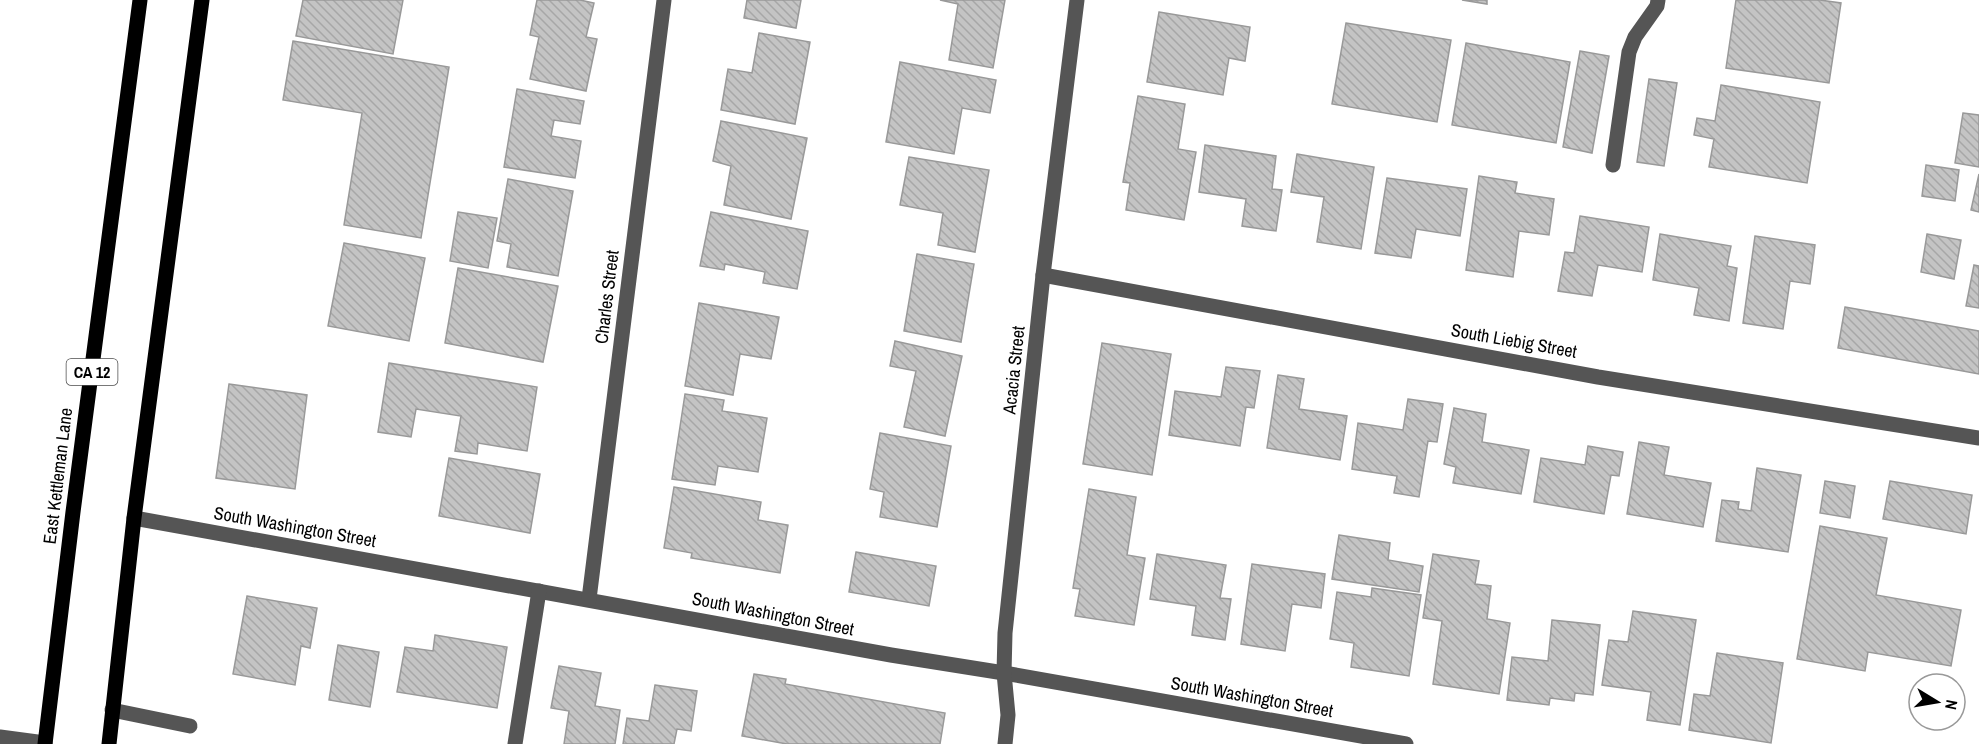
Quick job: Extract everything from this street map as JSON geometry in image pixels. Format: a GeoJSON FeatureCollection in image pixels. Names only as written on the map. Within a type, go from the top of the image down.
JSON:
{"type":"FeatureCollection","features":[{"type":"Feature","properties":{"kind":"main road","name":"East Kettleman Lane"},"geometry":{"type":"LineString","coordinates":[[45,744],[140,0]]}},
{"type":"Feature","properties":{"kind":"main road"},"geometry":{"type":"LineString","coordinates":[[109,744],[134,518],[202,0]]}},
{"type":"Feature","properties":{"kind":"street","name":"Charles Street"},"geometry":{"type":"LineString","coordinates":[[589,599],[664,0]]}},
{"type":"Feature","properties":{"kind":"street","name":"Acacia Street"},"geometry":{"type":"LineString","coordinates":[[1005,744],[1008,715],[1004,673],[1005,633],[1044,274],[1077,0]]}},
{"type":"Feature","properties":{"kind":"street"},"geometry":{"type":"LineString","coordinates":[[1613,165],[1629,52],[1635,37],[1657,6],[1658,0]]}},
{"type":"Feature","properties":{"kind":"street","name":"South Liebig Street"},"geometry":{"type":"LineString","coordinates":[[1044,274],[1598,376],[1979,438]]}},
{"type":"Feature","properties":{"kind":"street","name":"South Washington Street"},"geometry":{"type":"LineString","coordinates":[[134,518],[589,599],[891,656],[1004,673],[1406,744]]}},
{"type":"Feature","properties":{"kind":"street"},"geometry":{"type":"LineString","coordinates":[[515,744],[539,591]]}},
{"type":"Feature","properties":{"kind":"street"},"geometry":{"type":"LineString","coordinates":[[112,710],[190,726]]}},
{"type":"Feature","properties":{"kind":"street"},"geometry":{"type":"LineString","coordinates":[[0,736],[45,744]]}},
{"type":"Feature","properties":{"kind":"building"},"geometry":{"type":"Polygon","coordinates":[[[303,0],[403,0],[393,54],[296,36],[303,0]]]}},
{"type":"Feature","properties":{"kind":"building"},"geometry":{"type":"Polygon","coordinates":[[[537,0],[580,0],[594,3],[586,37],[597,39],[586,91],[530,79],[539,37],[530,35],[537,0]]]}},
{"type":"Feature","properties":{"kind":"building"},"geometry":{"type":"Polygon","coordinates":[[[747,0],[801,0],[796,28],[744,18],[747,0]]]}},
{"type":"Feature","properties":{"kind":"building"},"geometry":{"type":"Polygon","coordinates":[[[940,0],[1005,0],[993,68],[949,60],[958,4],[940,0]]]}},
{"type":"Feature","properties":{"kind":"building"},"geometry":{"type":"Polygon","coordinates":[[[1462,0],[1487,0],[1487,4],[1462,0]]]}},
{"type":"Feature","properties":{"kind":"building"},"geometry":{"type":"Polygon","coordinates":[[[1736,0],[1820,0],[1841,3],[1829,83],[1726,68],[1736,0]]]}},
{"type":"Feature","properties":{"kind":"building"},"geometry":{"type":"Polygon","coordinates":[[[1159,12],[1250,27],[1245,61],[1229,58],[1223,95],[1147,82],[1159,12]]]}},
{"type":"Feature","properties":{"kind":"building"},"geometry":{"type":"Polygon","coordinates":[[[1346,23],[1451,40],[1437,122],[1332,104],[1346,23]]]}},
{"type":"Feature","properties":{"kind":"building"},"geometry":{"type":"Polygon","coordinates":[[[759,33],[810,42],[795,124],[721,110],[728,69],[752,73],[759,33]]]}},
{"type":"Feature","properties":{"kind":"building"},"geometry":{"type":"Polygon","coordinates":[[[293,41],[449,67],[421,238],[344,225],[362,113],[283,100],[293,41]]]}},
{"type":"Feature","properties":{"kind":"building"},"geometry":{"type":"Polygon","coordinates":[[[1466,43],[1570,62],[1556,143],[1452,125],[1466,43]]]}},
{"type":"Feature","properties":{"kind":"building"},"geometry":{"type":"Polygon","coordinates":[[[1580,51],[1609,56],[1592,153],[1563,147],[1580,51]]]}},
{"type":"Feature","properties":{"kind":"building"},"geometry":{"type":"Polygon","coordinates":[[[900,62],[996,80],[990,113],[962,108],[954,154],[886,142],[900,62]]]}},
{"type":"Feature","properties":{"kind":"building"},"geometry":{"type":"Polygon","coordinates":[[[1649,79],[1677,83],[1664,166],[1637,162],[1649,79]]]}},
{"type":"Feature","properties":{"kind":"building"},"geometry":{"type":"Polygon","coordinates":[[[1721,85],[1820,102],[1807,183],[1709,167],[1714,139],[1694,135],[1697,118],[1715,121],[1721,85]]]}},
{"type":"Feature","properties":{"kind":"building"},"geometry":{"type":"Polygon","coordinates":[[[517,89],[584,101],[580,124],[554,120],[551,136],[581,141],[575,178],[504,167],[517,89]]]}},
{"type":"Feature","properties":{"kind":"building"},"geometry":{"type":"Polygon","coordinates":[[[1138,96],[1185,104],[1178,149],[1196,152],[1184,220],[1126,210],[1130,183],[1123,182],[1138,96]]]}},
{"type":"Feature","properties":{"kind":"building"},"geometry":{"type":"Polygon","coordinates":[[[1963,113],[1979,115],[1979,167],[1955,163],[1963,113]]]}},
{"type":"Feature","properties":{"kind":"building"},"geometry":{"type":"Polygon","coordinates":[[[721,121],[807,138],[791,219],[724,205],[731,166],[713,161],[721,121]]]}},
{"type":"Feature","properties":{"kind":"building"},"geometry":{"type":"Polygon","coordinates":[[[1205,145],[1276,156],[1272,189],[1282,190],[1276,231],[1242,226],[1246,199],[1199,192],[1205,145]]]}},
{"type":"Feature","properties":{"kind":"building"},"geometry":{"type":"Polygon","coordinates":[[[1297,154],[1374,167],[1361,249],[1317,242],[1324,197],[1291,192],[1297,154]]]}},
{"type":"Feature","properties":{"kind":"building"},"geometry":{"type":"Polygon","coordinates":[[[909,157],[989,170],[975,252],[938,245],[943,213],[900,205],[909,157]]]}},
{"type":"Feature","properties":{"kind":"building"},"geometry":{"type":"Polygon","coordinates":[[[1926,165],[1959,170],[1955,201],[1922,196],[1926,165]]]}},
{"type":"Feature","properties":{"kind":"building"},"geometry":{"type":"Polygon","coordinates":[[[1979,174],[1979,212],[1971,210],[1979,174]]]}},
{"type":"Feature","properties":{"kind":"building"},"geometry":{"type":"Polygon","coordinates":[[[1479,176],[1517,182],[1515,193],[1554,199],[1549,235],[1519,231],[1513,277],[1466,270],[1479,176]]]}},
{"type":"Feature","properties":{"kind":"building"},"geometry":{"type":"Polygon","coordinates":[[[1387,178],[1467,189],[1460,236],[1416,229],[1411,258],[1375,253],[1387,178]]]}},
{"type":"Feature","properties":{"kind":"building"},"geometry":{"type":"Polygon","coordinates":[[[508,179],[573,191],[558,276],[507,267],[511,244],[497,241],[508,179]]]}},
{"type":"Feature","properties":{"kind":"building"},"geometry":{"type":"Polygon","coordinates":[[[458,212],[497,218],[488,268],[450,261],[458,212]]]}},
{"type":"Feature","properties":{"kind":"building"},"geometry":{"type":"Polygon","coordinates":[[[711,212],[808,231],[797,289],[763,283],[765,272],[725,264],[724,270],[700,266],[711,212]]]}},
{"type":"Feature","properties":{"kind":"building"},"geometry":{"type":"Polygon","coordinates":[[[1580,216],[1649,227],[1642,272],[1598,265],[1592,296],[1558,291],[1565,252],[1574,253],[1580,216]]]}},
{"type":"Feature","properties":{"kind":"building"},"geometry":{"type":"Polygon","coordinates":[[[1660,234],[1731,246],[1727,266],[1737,268],[1729,321],[1694,315],[1699,288],[1653,280],[1660,234]]]}},
{"type":"Feature","properties":{"kind":"building"},"geometry":{"type":"Polygon","coordinates":[[[1927,234],[1961,240],[1954,279],[1921,272],[1927,234]]]}},
{"type":"Feature","properties":{"kind":"building"},"geometry":{"type":"Polygon","coordinates":[[[1755,236],[1815,245],[1810,284],[1790,281],[1783,329],[1743,323],[1755,236]]]}},
{"type":"Feature","properties":{"kind":"building"},"geometry":{"type":"Polygon","coordinates":[[[344,243],[425,258],[409,341],[328,326],[344,243]]]}},
{"type":"Feature","properties":{"kind":"building"},"geometry":{"type":"Polygon","coordinates":[[[917,254],[974,264],[961,342],[904,331],[917,254]]]}},
{"type":"Feature","properties":{"kind":"building"},"geometry":{"type":"Polygon","coordinates":[[[1974,265],[1979,266],[1979,308],[1966,306],[1974,265]]]}},
{"type":"Feature","properties":{"kind":"building"},"geometry":{"type":"Polygon","coordinates":[[[458,268],[558,286],[543,362],[445,343],[458,268]]]}},
{"type":"Feature","properties":{"kind":"building"},"geometry":{"type":"Polygon","coordinates":[[[699,303],[779,317],[771,359],[740,354],[733,395],[685,386],[699,303]]]}},
{"type":"Feature","properties":{"kind":"building"},"geometry":{"type":"Polygon","coordinates":[[[1845,307],[1979,331],[1979,374],[1838,348],[1845,307]]]}},
{"type":"Feature","properties":{"kind":"building"},"geometry":{"type":"Polygon","coordinates":[[[895,341],[962,356],[945,436],[904,427],[916,371],[890,366],[895,341]]]}},
{"type":"Feature","properties":{"kind":"building"},"geometry":{"type":"Polygon","coordinates":[[[1102,343],[1171,354],[1152,475],[1083,464],[1102,343]]]}},
{"type":"Feature","properties":{"kind":"building"},"geometry":{"type":"Polygon","coordinates":[[[389,363],[537,387],[527,451],[478,443],[477,454],[455,451],[461,416],[416,409],[411,437],[378,432],[389,363]]]}},
{"type":"Feature","properties":{"kind":"building"},"geometry":{"type":"Polygon","coordinates":[[[1226,367],[1260,371],[1254,408],[1246,407],[1240,446],[1169,435],[1175,391],[1221,397],[1226,367]]]}},
{"type":"Feature","properties":{"kind":"building"},"geometry":{"type":"Polygon","coordinates":[[[1278,375],[1304,379],[1299,409],[1347,416],[1340,460],[1267,448],[1278,375]]]}},
{"type":"Feature","properties":{"kind":"building"},"geometry":{"type":"Polygon","coordinates":[[[229,384],[307,395],[295,489],[216,478],[229,384]]]}},
{"type":"Feature","properties":{"kind":"building"},"geometry":{"type":"Polygon","coordinates":[[[685,394],[724,400],[722,411],[767,418],[758,472],[718,466],[715,485],[672,479],[685,394]]]}},
{"type":"Feature","properties":{"kind":"building"},"geometry":{"type":"Polygon","coordinates":[[[1408,399],[1443,404],[1437,442],[1428,441],[1419,497],[1394,493],[1397,476],[1352,469],[1358,423],[1403,430],[1408,399]]]}},
{"type":"Feature","properties":{"kind":"building"},"geometry":{"type":"Polygon","coordinates":[[[1454,408],[1486,414],[1482,442],[1529,450],[1521,494],[1453,483],[1456,467],[1444,464],[1454,408]]]}},
{"type":"Feature","properties":{"kind":"building"},"geometry":{"type":"Polygon","coordinates":[[[880,433],[951,446],[937,527],[880,517],[884,492],[870,489],[880,433]]]}},
{"type":"Feature","properties":{"kind":"building"},"geometry":{"type":"Polygon","coordinates":[[[1639,442],[1669,447],[1664,475],[1711,483],[1703,527],[1627,514],[1639,442]]]}},
{"type":"Feature","properties":{"kind":"building"},"geometry":{"type":"Polygon","coordinates":[[[1588,446],[1623,452],[1619,476],[1611,475],[1604,514],[1534,502],[1541,458],[1585,465],[1588,446]]]}},
{"type":"Feature","properties":{"kind":"building"},"geometry":{"type":"Polygon","coordinates":[[[449,458],[540,474],[530,533],[439,516],[449,458]]]}},
{"type":"Feature","properties":{"kind":"building"},"geometry":{"type":"Polygon","coordinates":[[[1757,468],[1801,475],[1788,552],[1716,541],[1722,500],[1739,502],[1738,509],[1751,511],[1757,468]]]}},
{"type":"Feature","properties":{"kind":"building"},"geometry":{"type":"Polygon","coordinates":[[[1825,481],[1855,486],[1850,518],[1820,513],[1825,481]]]}},
{"type":"Feature","properties":{"kind":"building"},"geometry":{"type":"Polygon","coordinates":[[[1890,481],[1972,495],[1966,534],[1883,519],[1890,481]]]}},
{"type":"Feature","properties":{"kind":"building"},"geometry":{"type":"Polygon","coordinates":[[[674,487],[761,502],[758,520],[788,525],[780,573],[691,558],[692,553],[664,548],[674,487]]]}},
{"type":"Feature","properties":{"kind":"building"},"geometry":{"type":"Polygon","coordinates":[[[1089,489],[1136,497],[1127,555],[1145,558],[1134,625],[1075,616],[1080,589],[1073,588],[1089,489]]]}},
{"type":"Feature","properties":{"kind":"building"},"geometry":{"type":"Polygon","coordinates":[[[1820,526],[1887,538],[1876,595],[1961,610],[1951,666],[1868,652],[1865,671],[1797,659],[1820,526]]]}},
{"type":"Feature","properties":{"kind":"building"},"geometry":{"type":"Polygon","coordinates":[[[1339,535],[1390,543],[1388,560],[1423,566],[1419,592],[1332,579],[1339,535]]]}},
{"type":"Feature","properties":{"kind":"building"},"geometry":{"type":"Polygon","coordinates":[[[856,552],[936,566],[929,606],[849,592],[856,552]]]}},
{"type":"Feature","properties":{"kind":"building"},"geometry":{"type":"Polygon","coordinates":[[[1157,554],[1226,565],[1220,598],[1231,599],[1225,640],[1192,635],[1196,606],[1150,599],[1157,554]]]}},
{"type":"Feature","properties":{"kind":"building"},"geometry":{"type":"Polygon","coordinates":[[[1433,554],[1479,561],[1475,584],[1491,586],[1487,619],[1510,623],[1499,694],[1433,684],[1442,621],[1423,618],[1433,554]]]}},
{"type":"Feature","properties":{"kind":"building"},"geometry":{"type":"Polygon","coordinates":[[[1252,564],[1325,574],[1321,608],[1292,604],[1285,651],[1241,644],[1252,564]]]}},
{"type":"Feature","properties":{"kind":"building"},"geometry":{"type":"Polygon","coordinates":[[[1372,588],[1421,595],[1409,676],[1351,667],[1354,643],[1330,639],[1337,592],[1371,597],[1372,588]]]}},
{"type":"Feature","properties":{"kind":"building"},"geometry":{"type":"Polygon","coordinates":[[[247,596],[317,608],[310,648],[301,646],[295,685],[233,674],[247,596]]]}},
{"type":"Feature","properties":{"kind":"building"},"geometry":{"type":"Polygon","coordinates":[[[1633,611],[1696,620],[1680,725],[1647,720],[1651,692],[1602,685],[1609,640],[1628,642],[1633,611]]]}},
{"type":"Feature","properties":{"kind":"building"},"geometry":{"type":"Polygon","coordinates":[[[1552,620],[1600,625],[1593,695],[1575,693],[1574,701],[1550,698],[1549,705],[1507,700],[1512,657],[1548,661],[1552,620]]]}},
{"type":"Feature","properties":{"kind":"building"},"geometry":{"type":"Polygon","coordinates":[[[435,635],[507,647],[497,708],[397,692],[405,647],[433,651],[435,635]]]}},
{"type":"Feature","properties":{"kind":"building"},"geometry":{"type":"Polygon","coordinates":[[[338,645],[379,652],[370,707],[329,700],[338,645]]]}},
{"type":"Feature","properties":{"kind":"building"},"geometry":{"type":"Polygon","coordinates":[[[1717,653],[1783,663],[1771,743],[1689,730],[1694,694],[1710,696],[1717,653]]]}},
{"type":"Feature","properties":{"kind":"building"},"geometry":{"type":"Polygon","coordinates":[[[559,666],[601,673],[595,706],[620,710],[615,744],[564,744],[569,711],[551,708],[559,666]]]}},
{"type":"Feature","properties":{"kind":"building"},"geometry":{"type":"Polygon","coordinates":[[[754,674],[786,679],[785,684],[945,713],[940,744],[787,744],[742,736],[754,674]]]}},
{"type":"Feature","properties":{"kind":"building"},"geometry":{"type":"Polygon","coordinates":[[[655,685],[697,691],[691,731],[677,729],[674,744],[623,744],[627,718],[649,721],[655,685]]]}}]}
